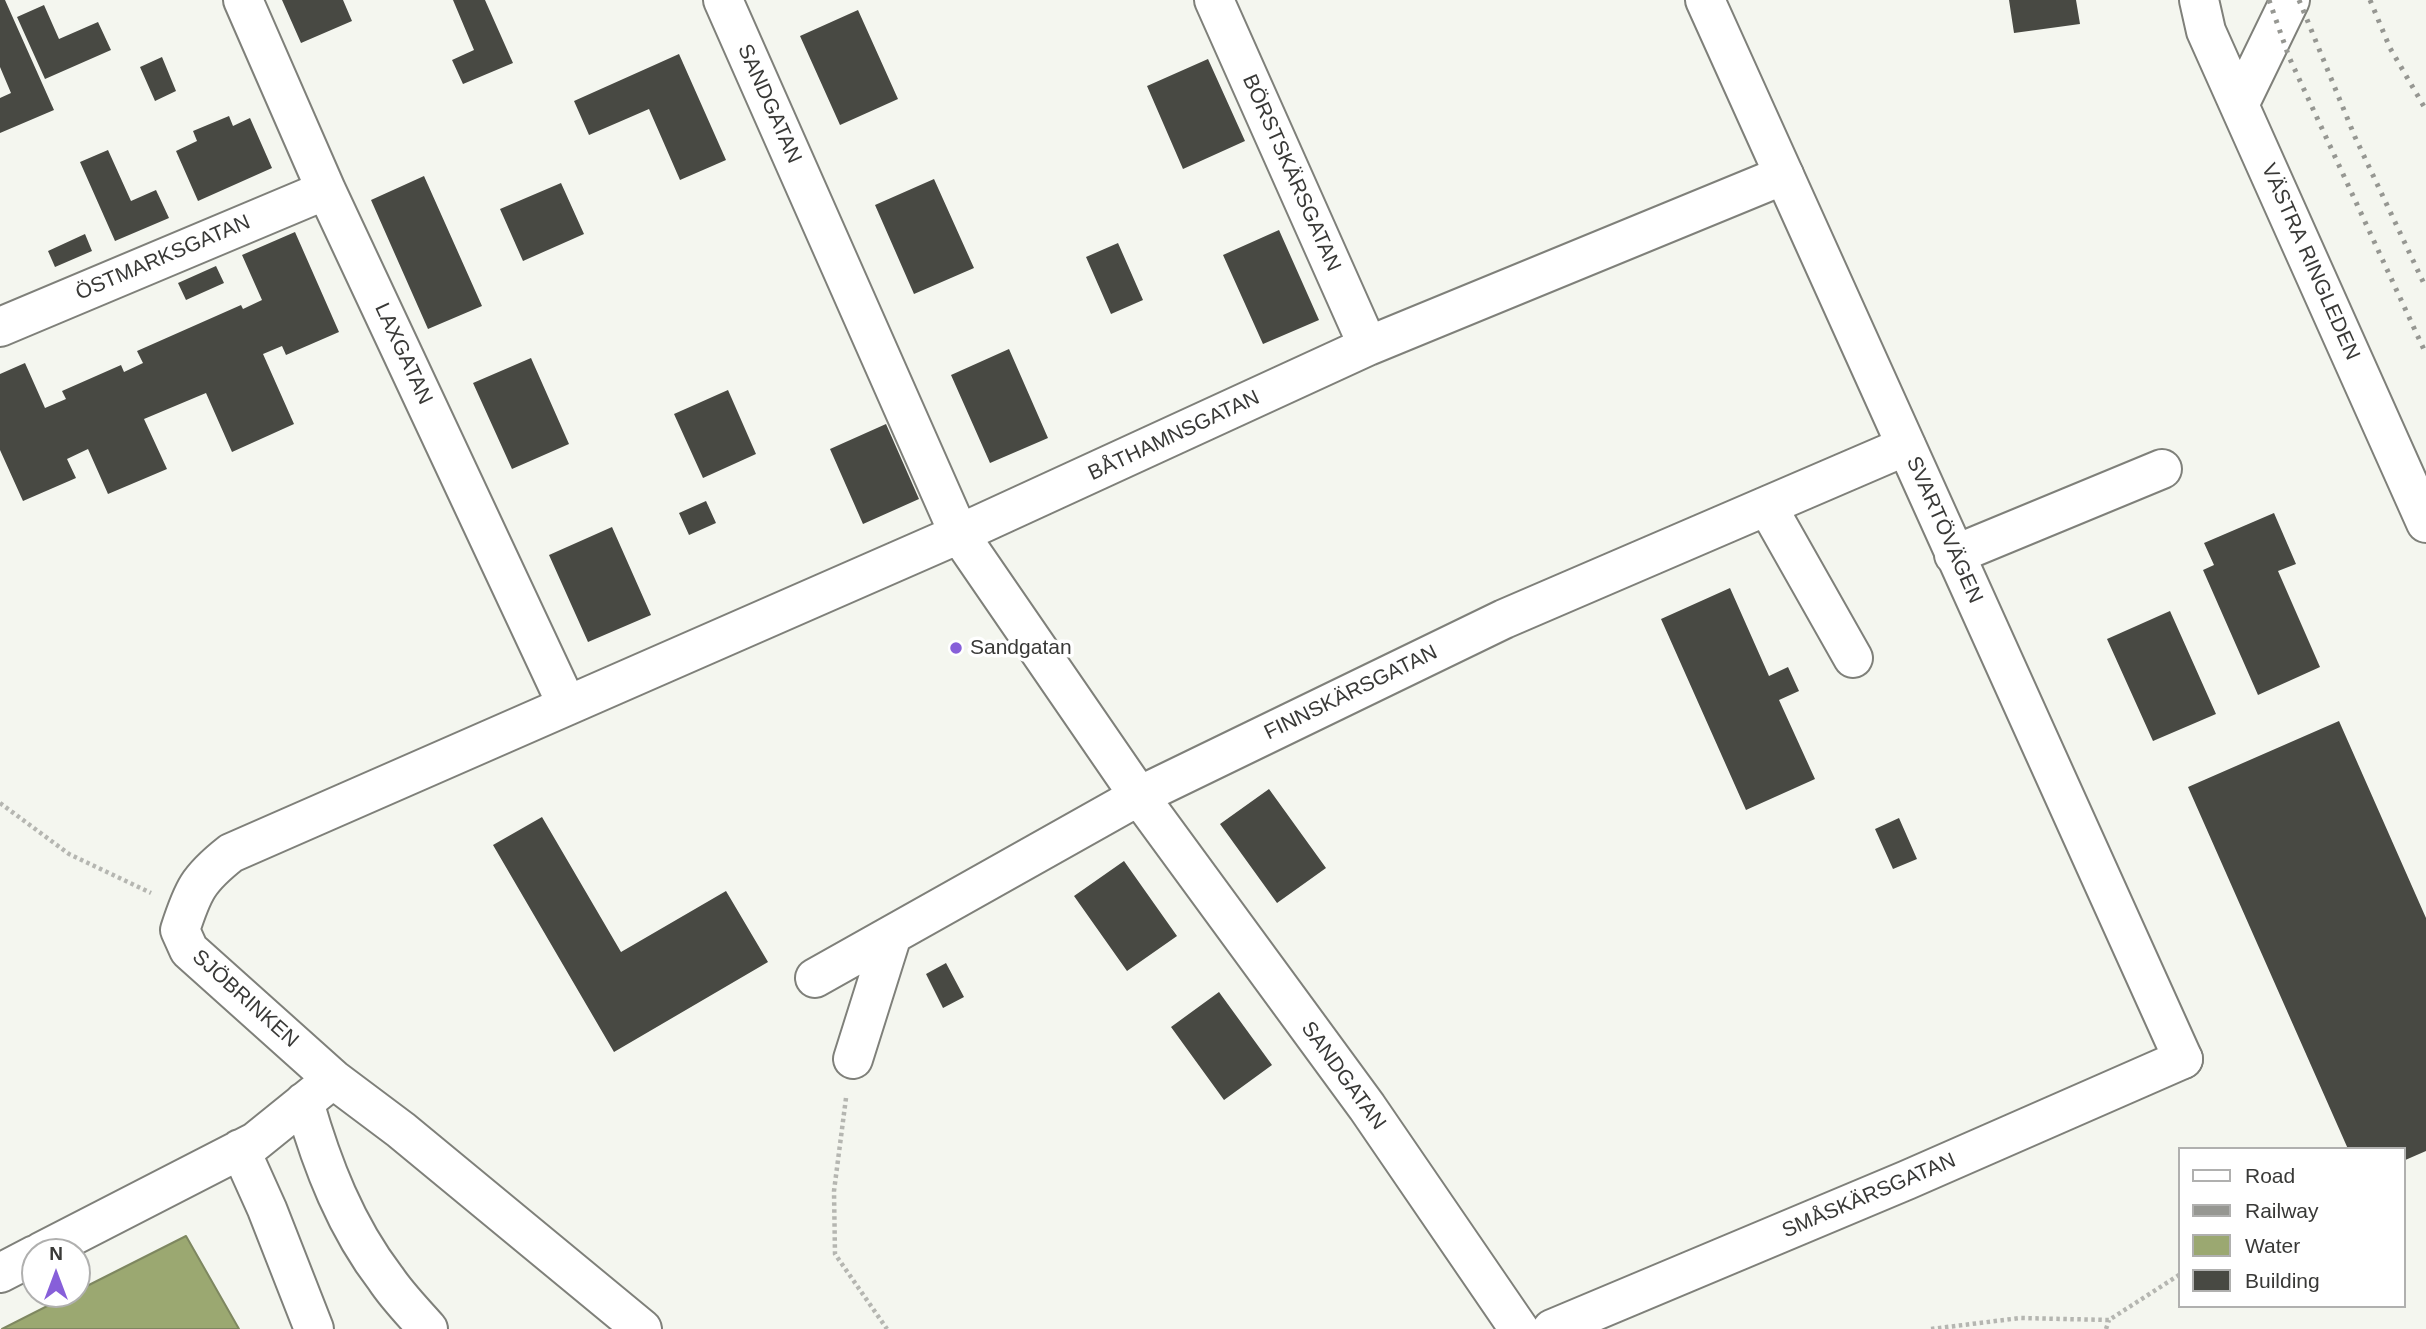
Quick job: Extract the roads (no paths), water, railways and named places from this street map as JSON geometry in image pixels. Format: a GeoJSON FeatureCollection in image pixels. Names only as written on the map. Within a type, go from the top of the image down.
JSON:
{"type":"FeatureCollection","features":[{"type":"Feature","properties":{"kind":"street","name":"LAXGATAN"},"geometry":{"type":"LineString","coordinates":[[243,0],[327,190],[567,705]]}},
{"type":"Feature","properties":{"kind":"street","name":"SANDGATAN"},"geometry":{"type":"LineString","coordinates":[[723,0],[959,534],[1139,796],[1367,1107],[1512,1318]]}},
{"type":"Feature","properties":{"kind":"street","name":"BÖRSTSKÄRSGATAN"},"geometry":{"type":"LineString","coordinates":[[1214,0],[1368,346]]}},
{"type":"Feature","properties":{"kind":"street","name":"SVARTÖVÄGEN"},"geometry":{"type":"LineString","coordinates":[[1705,0],[2183,1059]]}},
{"type":"Feature","properties":{"kind":"street","name":"VÄSTRA RINGLEDEN"},"geometry":{"type":"LineString","coordinates":[[2199,0],[2206,30],[2426,523]]}},
{"type":"Feature","properties":{"kind":"street"},"geometry":{"type":"LineString","coordinates":[[2239,105],[2290,0]]}},
{"type":"Feature","properties":{"kind":"street","name":"BÅTHAMNSGATAN"},"geometry":{"type":"LineString","coordinates":[[567,705],[959,534],[1368,346],[1784,175]]}},
{"type":"Feature","properties":{"kind":"street","name":"ÖSTMARKSGATAN"},"geometry":{"type":"LineString","coordinates":[[0,327],[327,190]]}},
{"type":"Feature","properties":{"kind":"street","name":"FINNSKÄRSGATAN"},"geometry":{"type":"LineString","coordinates":[[816,978],[1139,796],[1504,619],[1906,446]]}},
{"type":"Feature","properties":{"kind":"street"},"geometry":{"type":"LineString","coordinates":[[1954,555],[2162,469]]}},
{"type":"Feature","properties":{"kind":"street"},"geometry":{"type":"LineString","coordinates":[[1767,506],[1853,658]]}},
{"type":"Feature","properties":{"kind":"street","name":"SJÖBRINKEN"},"geometry":{"type":"LineString","coordinates":[[567,705],[231,853],[206,873],[190,899],[180,930],[190,950],[318,1090],[401,1130],[642,1329]]}},
{"type":"Feature","properties":{"kind":"street"},"geometry":{"type":"LineString","coordinates":[[853,1059],[892,935]]}},
{"type":"Feature","properties":{"kind":"street","name":"SMÅSKÄRSGATAN"},"geometry":{"type":"LineString","coordinates":[[1552,1329],[1895,1185],[2183,1059]]}},
{"type":"Feature","properties":{"kind":"street"},"geometry":{"type":"LineString","coordinates":[[68,1238],[255,1142],[318,1090]]}},
{"type":"Feature","properties":{"kind":"street"},"geometry":{"type":"LineString","coordinates":[[318,1090],[317,1149],[351,1227],[386,1280],[428,1329]]}},
{"type":"Feature","properties":{"kind":"street"},"geometry":{"type":"LineString","coordinates":[[240,1149],[267,1209],[314,1329]]}},
{"type":"Feature","properties":{"kind":"street"},"geometry":{"type":"LineString","coordinates":[[0,1273],[21,1262]]}},
{"type":"Feature","properties":{"kind":"water"},"geometry":{"type":"Polygon","coordinates":[[[186,1236],[239,1329],[2,1329],[43,1308],[91,1308],[91,1284],[186,1236]]]}},
{"type":"Feature","properties":{"kind":"railway"},"geometry":{"type":"LineString","coordinates":[[2269,0],[2289,57],[2426,354]]}},
{"type":"Feature","properties":{"kind":"railway"},"geometry":{"type":"LineString","coordinates":[[2299,0],[2355,137],[2426,288]]}},
{"type":"Feature","properties":{"kind":"railway"},"geometry":{"type":"LineString","coordinates":[[2370,0],[2390,48],[2426,110]]}},
{"type":"Feature","properties":{"kind":"place","name":"Sandgatan"},"geometry":{"type":"Point","coordinates":[956,648]}}]}
